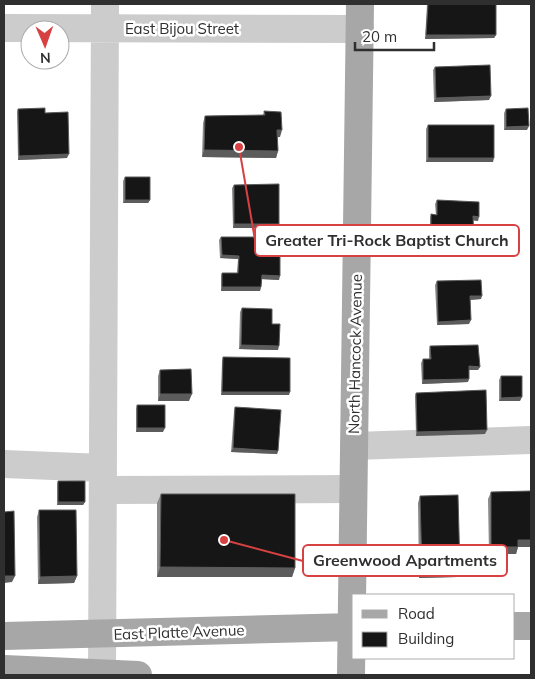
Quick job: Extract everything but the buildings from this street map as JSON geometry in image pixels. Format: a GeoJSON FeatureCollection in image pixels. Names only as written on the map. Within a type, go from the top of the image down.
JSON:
{"type":"FeatureCollection","features":[{"type":"Feature","properties":{"kind":"main road","name":"North Hancock Avenue"},"geometry":{"type":"LineString","coordinates":[[353,594],[360,16]]}},
{"type":"Feature","properties":{"kind":"main road"},"geometry":{"type":"LineString","coordinates":[[515,626],[531,626]]}},
{"type":"Feature","properties":{"kind":"main road","name":"East Platte Avenue"},"geometry":{"type":"LineString","coordinates":[[4,636],[352,627]]}},
{"type":"Feature","properties":{"kind":"main road","name":"North Hancock Avenue"},"geometry":{"type":"LineString","coordinates":[[351,675],[352,651]]}},
{"type":"Feature","properties":{"kind":"main road"},"geometry":{"type":"LineString","coordinates":[[4,669],[138,675]]}},
{"type":"Feature","properties":{"kind":"street","name":"East Bijou Street"},"geometry":{"type":"LineString","coordinates":[[4,28],[105,16],[360,16]]}},
{"type":"Feature","properties":{"kind":"street"},"geometry":{"type":"LineString","coordinates":[[102,674],[105,16]]}},
{"type":"Feature","properties":{"kind":"street"},"geometry":{"type":"LineString","coordinates":[[354,446],[531,440]]}},
{"type":"Feature","properties":{"kind":"street"},"geometry":{"type":"LineString","coordinates":[[4,464],[103,479],[353,489]]}},
{"type":"Feature","properties":{"kind":"place","name":"Greater Tri-Rock Baptist Church"},"geometry":{"type":"Point","coordinates":[239,147]}},
{"type":"Feature","properties":{"kind":"place","name":"Greenwood Apartments"},"geometry":{"type":"Point","coordinates":[224,540]}}]}
